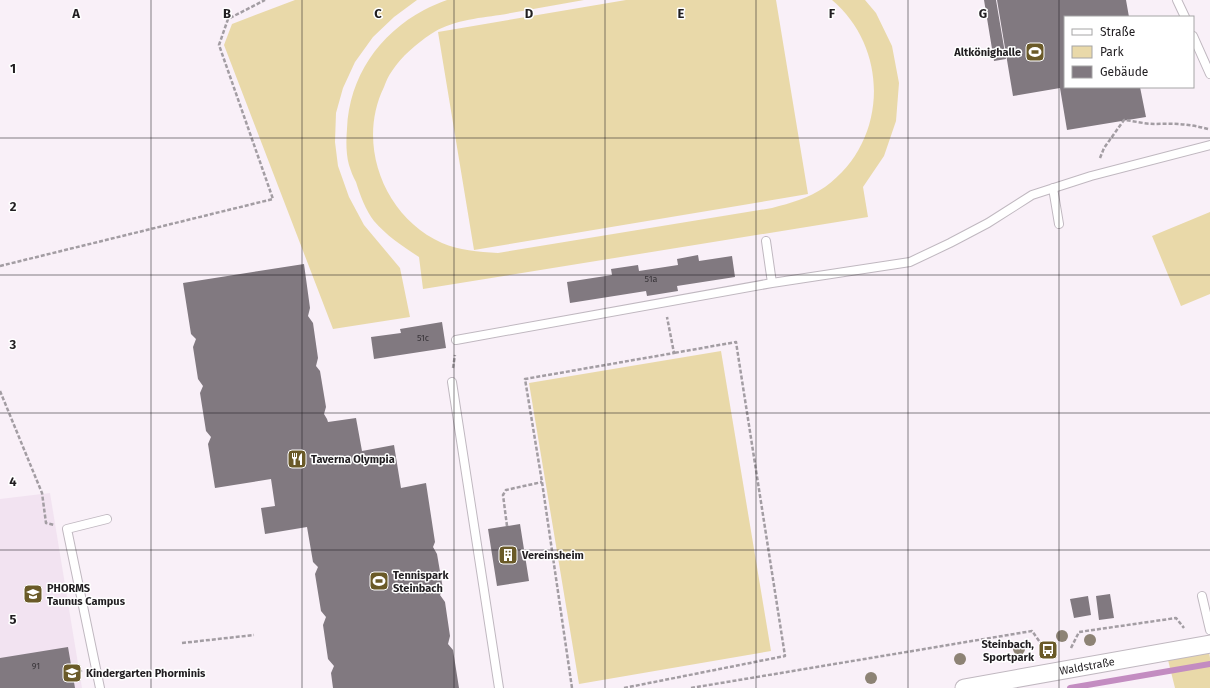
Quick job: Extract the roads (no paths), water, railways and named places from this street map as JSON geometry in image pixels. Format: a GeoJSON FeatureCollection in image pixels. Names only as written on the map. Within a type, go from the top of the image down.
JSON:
{"type":"FeatureCollection","features":[{"type":"Feature","properties":{"kind":"street","name":"Waldstraße"},"geometry":{"type":"LineString","coordinates":[[964,688],[1210,644]]}},
{"type":"Feature","properties":{"kind":"lane"},"geometry":{"type":"LineString","coordinates":[[1177,0],[1185,16]]}},
{"type":"Feature","properties":{"kind":"lane"},"geometry":{"type":"LineString","coordinates":[[1194,38],[1210,74]]}},
{"type":"Feature","properties":{"kind":"lane"},"geometry":{"type":"LineString","coordinates":[[456,340],[772,282],[910,262],[988,223],[1032,195],[1091,176],[1210,146]]}},
{"type":"Feature","properties":{"kind":"lane"},"geometry":{"type":"LineString","coordinates":[[1053,188],[1059,224]]}},
{"type":"Feature","properties":{"kind":"lane"},"geometry":{"type":"LineString","coordinates":[[766,241],[772,282]]}},
{"type":"Feature","properties":{"kind":"lane"},"geometry":{"type":"LineString","coordinates":[[452,382],[499,688]]}},
{"type":"Feature","properties":{"kind":"lane"},"geometry":{"type":"LineString","coordinates":[[100,688],[68,529],[107,520]]}},
{"type":"Feature","properties":{"kind":"lane"},"geometry":{"type":"LineString","coordinates":[[1202,596],[1210,630]]}},
{"type":"Feature","properties":{"kind":"waterway"},"geometry":{"type":"LineString","coordinates":[[1070,688],[1210,664]]}},
{"type":"Feature","properties":{"kind":"place","name":"Altkönighalle"},"geometry":{"type":"Point","coordinates":[1035,52]}},
{"type":"Feature","properties":{"kind":"place","name":"Taverna Olympia"},"geometry":{"type":"Point","coordinates":[297,459]}},
{"type":"Feature","properties":{"kind":"place","name":"Vereinsheim"},"geometry":{"type":"Point","coordinates":[508,555]}},
{"type":"Feature","properties":{"kind":"place","name":"Tennispark Steinbach"},"geometry":{"type":"Point","coordinates":[379,581]}},
{"type":"Feature","properties":{"kind":"place","name":"PHORMS Taunus Campus"},"geometry":{"type":"Point","coordinates":[33,594]}},
{"type":"Feature","properties":{"kind":"place","name":"Steinbach, Sportpark"},"geometry":{"type":"Point","coordinates":[1048,650]}},
{"type":"Feature","properties":{"kind":"place","name":"Kindergarten Phorminis"},"geometry":{"type":"Point","coordinates":[72,673]}}]}
